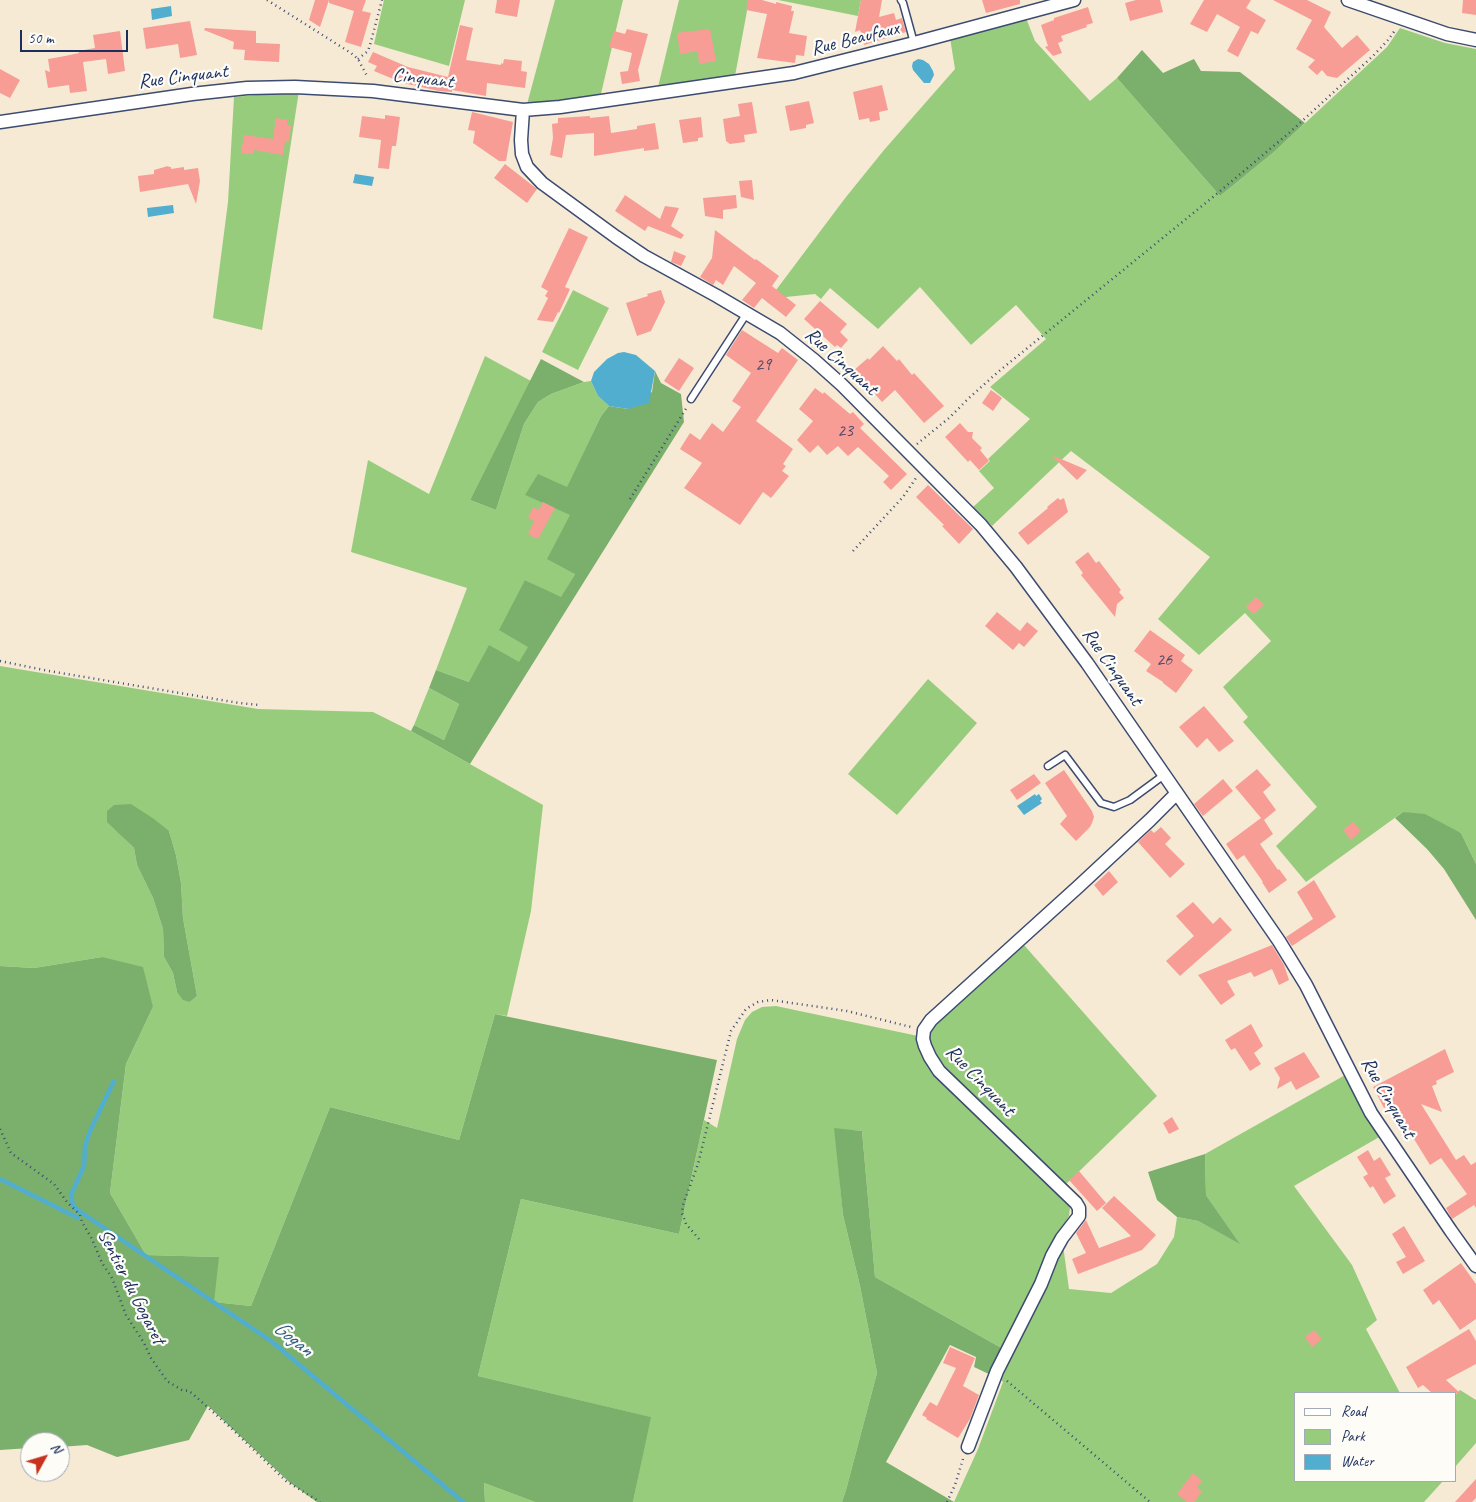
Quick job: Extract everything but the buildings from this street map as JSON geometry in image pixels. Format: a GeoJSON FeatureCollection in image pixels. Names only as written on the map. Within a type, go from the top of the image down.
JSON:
{"type":"FeatureCollection","features":[{"type":"Feature","properties":{"kind":"street","name":"Rue Beaufaux"},"geometry":{"type":"LineString","coordinates":[[522,110],[641,96],[794,73],[1074,0]]}},
{"type":"Feature","properties":{"kind":"street"},"geometry":{"type":"LineString","coordinates":[[1348,0],[1447,34],[1476,40]]}},
{"type":"Feature","properties":{"kind":"street","name":"Rue Cinquant"},"geometry":{"type":"LineString","coordinates":[[0,122],[192,94],[247,88],[295,86],[373,91]]}},
{"type":"Feature","properties":{"kind":"street","name":"Cinquant"},"geometry":{"type":"LineString","coordinates":[[373,91],[522,110]]}},
{"type":"Feature","properties":{"kind":"street","name":"Rue Cinquant"},"geometry":{"type":"LineString","coordinates":[[522,110],[522,154],[527,167],[542,183],[616,238],[644,256],[747,313],[780,334],[814,360],[842,385],[981,525],[1016,567],[1087,663],[1279,941],[1306,985],[1372,1113],[1450,1231],[1476,1266]]}},
{"type":"Feature","properties":{"kind":"street"},"geometry":{"type":"LineString","coordinates":[[924,1030],[931,1020],[1079,886],[1176,793]]}},
{"type":"Feature","properties":{"kind":"street","name":"Rue Cinquant"},"geometry":{"type":"LineString","coordinates":[[924,1030],[923,1039],[925,1046],[940,1072],[1079,1208],[1079,1216],[1062,1238],[1052,1256],[1041,1284],[997,1371],[968,1447]]}},
{"type":"Feature","properties":{"kind":"lane"},"geometry":{"type":"LineString","coordinates":[[901,0],[914,43]]}},
{"type":"Feature","properties":{"kind":"lane"},"geometry":{"type":"LineString","coordinates":[[691,400],[747,313]]}},
{"type":"Feature","properties":{"kind":"lane"},"geometry":{"type":"LineString","coordinates":[[1048,766],[1064,754],[1101,803],[1114,808],[1130,800],[1164,775]]}},
{"type":"Feature","properties":{"kind":"path","name":"Cinquant"},"geometry":{"type":"LineString","coordinates":[[267,0],[342,46],[358,59],[373,91]]}},
{"type":"Feature","properties":{"kind":"path"},"geometry":{"type":"LineString","coordinates":[[358,59],[368,50],[382,0]]}},
{"type":"Feature","properties":{"kind":"path"},"geometry":{"type":"LineString","coordinates":[[908,451],[949,418],[985,384],[1214,197],[1299,124],[1373,56],[1388,40],[1402,19]]}},
{"type":"Feature","properties":{"kind":"path"},"geometry":{"type":"LineString","coordinates":[[630,499],[691,400]]}},
{"type":"Feature","properties":{"kind":"path"},"geometry":{"type":"LineString","coordinates":[[853,551],[903,497],[916,479],[922,466]]}},
{"type":"Feature","properties":{"kind":"path"},"geometry":{"type":"LineString","coordinates":[[0,661],[49,671],[260,705]]}},
{"type":"Feature","properties":{"kind":"path"},"geometry":{"type":"LineString","coordinates":[[700,1239],[686,1224],[682,1213],[683,1204],[698,1164],[731,1031],[746,1009],[758,1002],[771,1000],[847,1011],[924,1030]]}},
{"type":"Feature","properties":{"kind":"path","name":"Sentier du Gogaret"},"geometry":{"type":"LineString","coordinates":[[0,1129],[11,1152],[54,1184],[67,1202],[80,1215],[102,1264],[112,1278],[126,1315],[167,1381],[182,1390],[189,1391],[286,1481],[320,1502]]}},
{"type":"Feature","properties":{"kind":"path"},"geometry":{"type":"LineString","coordinates":[[997,1371],[1010,1385],[1150,1502]]}},
{"type":"Feature","properties":{"kind":"path"},"geometry":{"type":"LineString","coordinates":[[947,1502],[955,1486],[968,1447]]}},
{"type":"Feature","properties":{"kind":"green space"},"geometry":{"type":"Polygon","coordinates":[[[384,0],[465,0],[449,66],[374,44],[384,0]]]}},
{"type":"Feature","properties":{"kind":"green space"},"geometry":{"type":"Polygon","coordinates":[[[555,0],[623,0],[600,98],[526,108],[555,0]]]}},
{"type":"Feature","properties":{"kind":"green space"},"geometry":{"type":"Polygon","coordinates":[[[679,0],[749,0],[735,76],[658,87],[679,0]]]}},
{"type":"Feature","properties":{"kind":"green space"},"geometry":{"type":"Polygon","coordinates":[[[778,0],[861,0],[858,16],[778,0]]]}},
{"type":"Feature","properties":{"kind":"green space"},"geometry":{"type":"Polygon","coordinates":[[[1026,18],[1035,41],[1090,101],[1117,78],[1220,196],[1274,152],[1387,47],[1400,28],[1445,43],[1476,49],[1476,864],[1461,833],[1403,812],[1306,882],[1276,846],[1317,807],[1243,722],[1248,717],[1223,687],[1271,641],[1245,613],[1199,655],[1158,619],[1210,557],[1071,451],[992,526],[973,507],[994,488],[979,471],[990,461],[988,459],[1030,419],[990,387],[1046,339],[1016,305],[971,345],[920,287],[878,329],[830,288],[821,299],[815,294],[786,297],[777,309],[767,302],[846,197],[884,150],[955,69],[950,38],[1026,18]]]}},
{"type":"Feature","properties":{"kind":"green space"},"geometry":{"type":"Polygon","coordinates":[[[1142,50],[1163,73],[1194,59],[1201,71],[1240,72],[1305,123],[1274,152],[1220,196],[1117,78],[1142,50]]]}},
{"type":"Feature","properties":{"kind":"green space"},"geometry":{"type":"Polygon","coordinates":[[[299,91],[262,330],[213,318],[228,202],[234,97],[299,91]]]}},
{"type":"Feature","properties":{"kind":"green space"},"geometry":{"type":"Polygon","coordinates":[[[573,290],[609,308],[578,370],[542,352],[573,290]]]}},
{"type":"Feature","properties":{"kind":"green space"},"geometry":{"type":"Polygon","coordinates":[[[485,356],[531,381],[470,500],[496,510],[524,424],[538,402],[551,394],[591,381],[598,396],[609,406],[601,416],[567,488],[526,495],[571,515],[575,574],[561,598],[525,580],[529,647],[519,663],[469,682],[436,670],[467,588],[351,552],[368,460],[429,494],[485,356]]]}},
{"type":"Feature","properties":{"kind":"green space"},"geometry":{"type":"Polygon","coordinates":[[[541,359],[584,382],[551,394],[538,402],[524,424],[496,510],[470,500],[541,359]]]}},
{"type":"Feature","properties":{"kind":"green space"},"geometry":{"type":"Polygon","coordinates":[[[655,371],[661,383],[681,394],[684,422],[470,764],[411,731],[414,725],[444,740],[459,704],[429,688],[436,670],[469,682],[489,645],[519,662],[528,647],[499,630],[525,580],[561,597],[575,574],[547,559],[570,515],[525,495],[538,474],[567,487],[601,416],[609,406],[628,409],[652,392],[655,371]]]}},
{"type":"Feature","properties":{"kind":"green space"},"geometry":{"type":"Polygon","coordinates":[[[0,666],[258,709],[373,712],[411,731],[543,805],[531,911],[507,1016],[495,1014],[459,1140],[330,1107],[251,1306],[213,1302],[218,1257],[146,1255],[110,1193],[126,1064],[153,1007],[102,957],[34,968],[0,966],[0,666]],[[169,831],[123,837],[134,848],[137,865],[153,898],[163,929],[164,957],[173,973],[177,992],[190,1002],[197,996],[183,918],[181,883],[169,831]]]}},
{"type":"Feature","properties":{"kind":"green space"},"geometry":{"type":"Polygon","coordinates":[[[928,679],[977,723],[897,815],[848,774],[928,679]]]}},
{"type":"Feature","properties":{"kind":"green space"},"geometry":{"type":"Polygon","coordinates":[[[429,688],[459,704],[444,740],[414,725],[429,688]]]}},
{"type":"Feature","properties":{"kind":"green space"},"geometry":{"type":"Polygon","coordinates":[[[131,804],[169,831],[181,883],[183,918],[197,996],[190,1002],[183,1000],[177,992],[173,973],[164,957],[163,929],[153,898],[137,865],[134,848],[107,822],[107,811],[114,805],[131,804]]]}},
{"type":"Feature","properties":{"kind":"green space"},"geometry":{"type":"Polygon","coordinates":[[[1403,812],[1425,814],[1461,833],[1476,864],[1476,920],[1444,869],[1427,849],[1395,818],[1403,812]]]}},
{"type":"Feature","properties":{"kind":"green space"},"geometry":{"type":"Polygon","coordinates":[[[1024,945],[1157,1096],[1064,1186],[942,1069],[929,1041],[930,1032],[937,1022],[1024,945]]]}},
{"type":"Feature","properties":{"kind":"green space"},"geometry":{"type":"Polygon","coordinates":[[[102,957],[143,967],[153,1007],[126,1064],[110,1193],[146,1255],[219,1257],[214,1302],[251,1306],[330,1107],[459,1140],[495,1014],[717,1060],[679,1234],[521,1199],[478,1376],[651,1417],[633,1502],[535,1502],[484,1483],[485,1502],[317,1502],[289,1482],[208,1406],[189,1440],[117,1457],[87,1445],[70,1446],[70,1432],[20,1432],[20,1449],[0,1450],[0,966],[34,968],[102,957]]]}},
{"type":"Feature","properties":{"kind":"green space"},"geometry":{"type":"Polygon","coordinates":[[[776,1006],[918,1036],[920,1042],[1065,1200],[1070,1208],[1069,1216],[1005,1350],[875,1277],[862,1131],[835,1129],[843,1215],[860,1286],[877,1373],[842,1502],[633,1502],[650,1417],[478,1376],[521,1199],[679,1234],[704,1120],[717,1128],[737,1039],[745,1020],[752,1012],[762,1007],[776,1006]]]}},
{"type":"Feature","properties":{"kind":"green space"},"geometry":{"type":"Polygon","coordinates":[[[1347,1074],[1381,1136],[1294,1186],[1352,1265],[1377,1320],[1366,1329],[1399,1392],[1294,1392],[1294,1482],[1442,1482],[1424,1502],[954,1502],[978,1449],[1003,1382],[1001,1380],[1063,1245],[1069,1289],[1111,1293],[1157,1264],[1174,1237],[1177,1217],[1198,1221],[1239,1243],[1206,1195],[1205,1154],[1347,1074]]]}},
{"type":"Feature","properties":{"kind":"green space"},"geometry":{"type":"Polygon","coordinates":[[[834,1128],[862,1131],[875,1277],[1005,1350],[993,1376],[974,1367],[976,1357],[950,1345],[886,1462],[954,1502],[842,1502],[877,1373],[860,1286],[843,1215],[834,1128]]]}},
{"type":"Feature","properties":{"kind":"green space"},"geometry":{"type":"Polygon","coordinates":[[[1205,1154],[1206,1195],[1240,1244],[1198,1221],[1177,1217],[1157,1200],[1148,1172],[1205,1154]]]}},
{"type":"Feature","properties":{"kind":"green space"},"geometry":{"type":"Polygon","coordinates":[[[1460,1390],[1476,1400],[1476,1443],[1456,1466],[1456,1394],[1460,1390]]]}},
{"type":"Feature","properties":{"kind":"green space"},"geometry":{"type":"Polygon","coordinates":[[[484,1483],[535,1502],[485,1502],[484,1483]]]}},
{"type":"Feature","properties":{"kind":"water"},"geometry":{"type":"Polygon","coordinates":[[[171,6],[172,16],[152,20],[151,9],[171,6]]]}},
{"type":"Feature","properties":{"kind":"water"},"geometry":{"type":"Polygon","coordinates":[[[918,59],[929,64],[933,71],[934,75],[930,83],[924,83],[913,70],[913,62],[918,59]]]}},
{"type":"Feature","properties":{"kind":"water"},"geometry":{"type":"Polygon","coordinates":[[[355,174],[374,177],[372,186],[353,183],[355,174]]]}},
{"type":"Feature","properties":{"kind":"water"},"geometry":{"type":"Polygon","coordinates":[[[173,205],[174,213],[148,217],[147,208],[173,205]]]}},
{"type":"Feature","properties":{"kind":"water"},"geometry":{"type":"Polygon","coordinates":[[[624,352],[636,355],[655,371],[649,403],[628,409],[609,406],[598,396],[591,381],[594,372],[607,359],[624,352]]]}},
{"type":"Feature","properties":{"kind":"water"},"geometry":{"type":"Polygon","coordinates":[[[1035,794],[1036,796],[1039,794],[1042,803],[1024,815],[1017,806],[1035,794]]]}},
{"type":"Feature","properties":{"kind":"waterway","name":"Gogan"},"geometry":{"type":"LineString","coordinates":[[114,1081],[90,1131],[85,1146],[84,1166],[71,1195],[73,1206],[271,1341],[463,1502]]}},
{"type":"Feature","properties":{"kind":"waterway","name":"Gogan"},"geometry":{"type":"LineString","coordinates":[[0,1179],[78,1218]]}}]}
